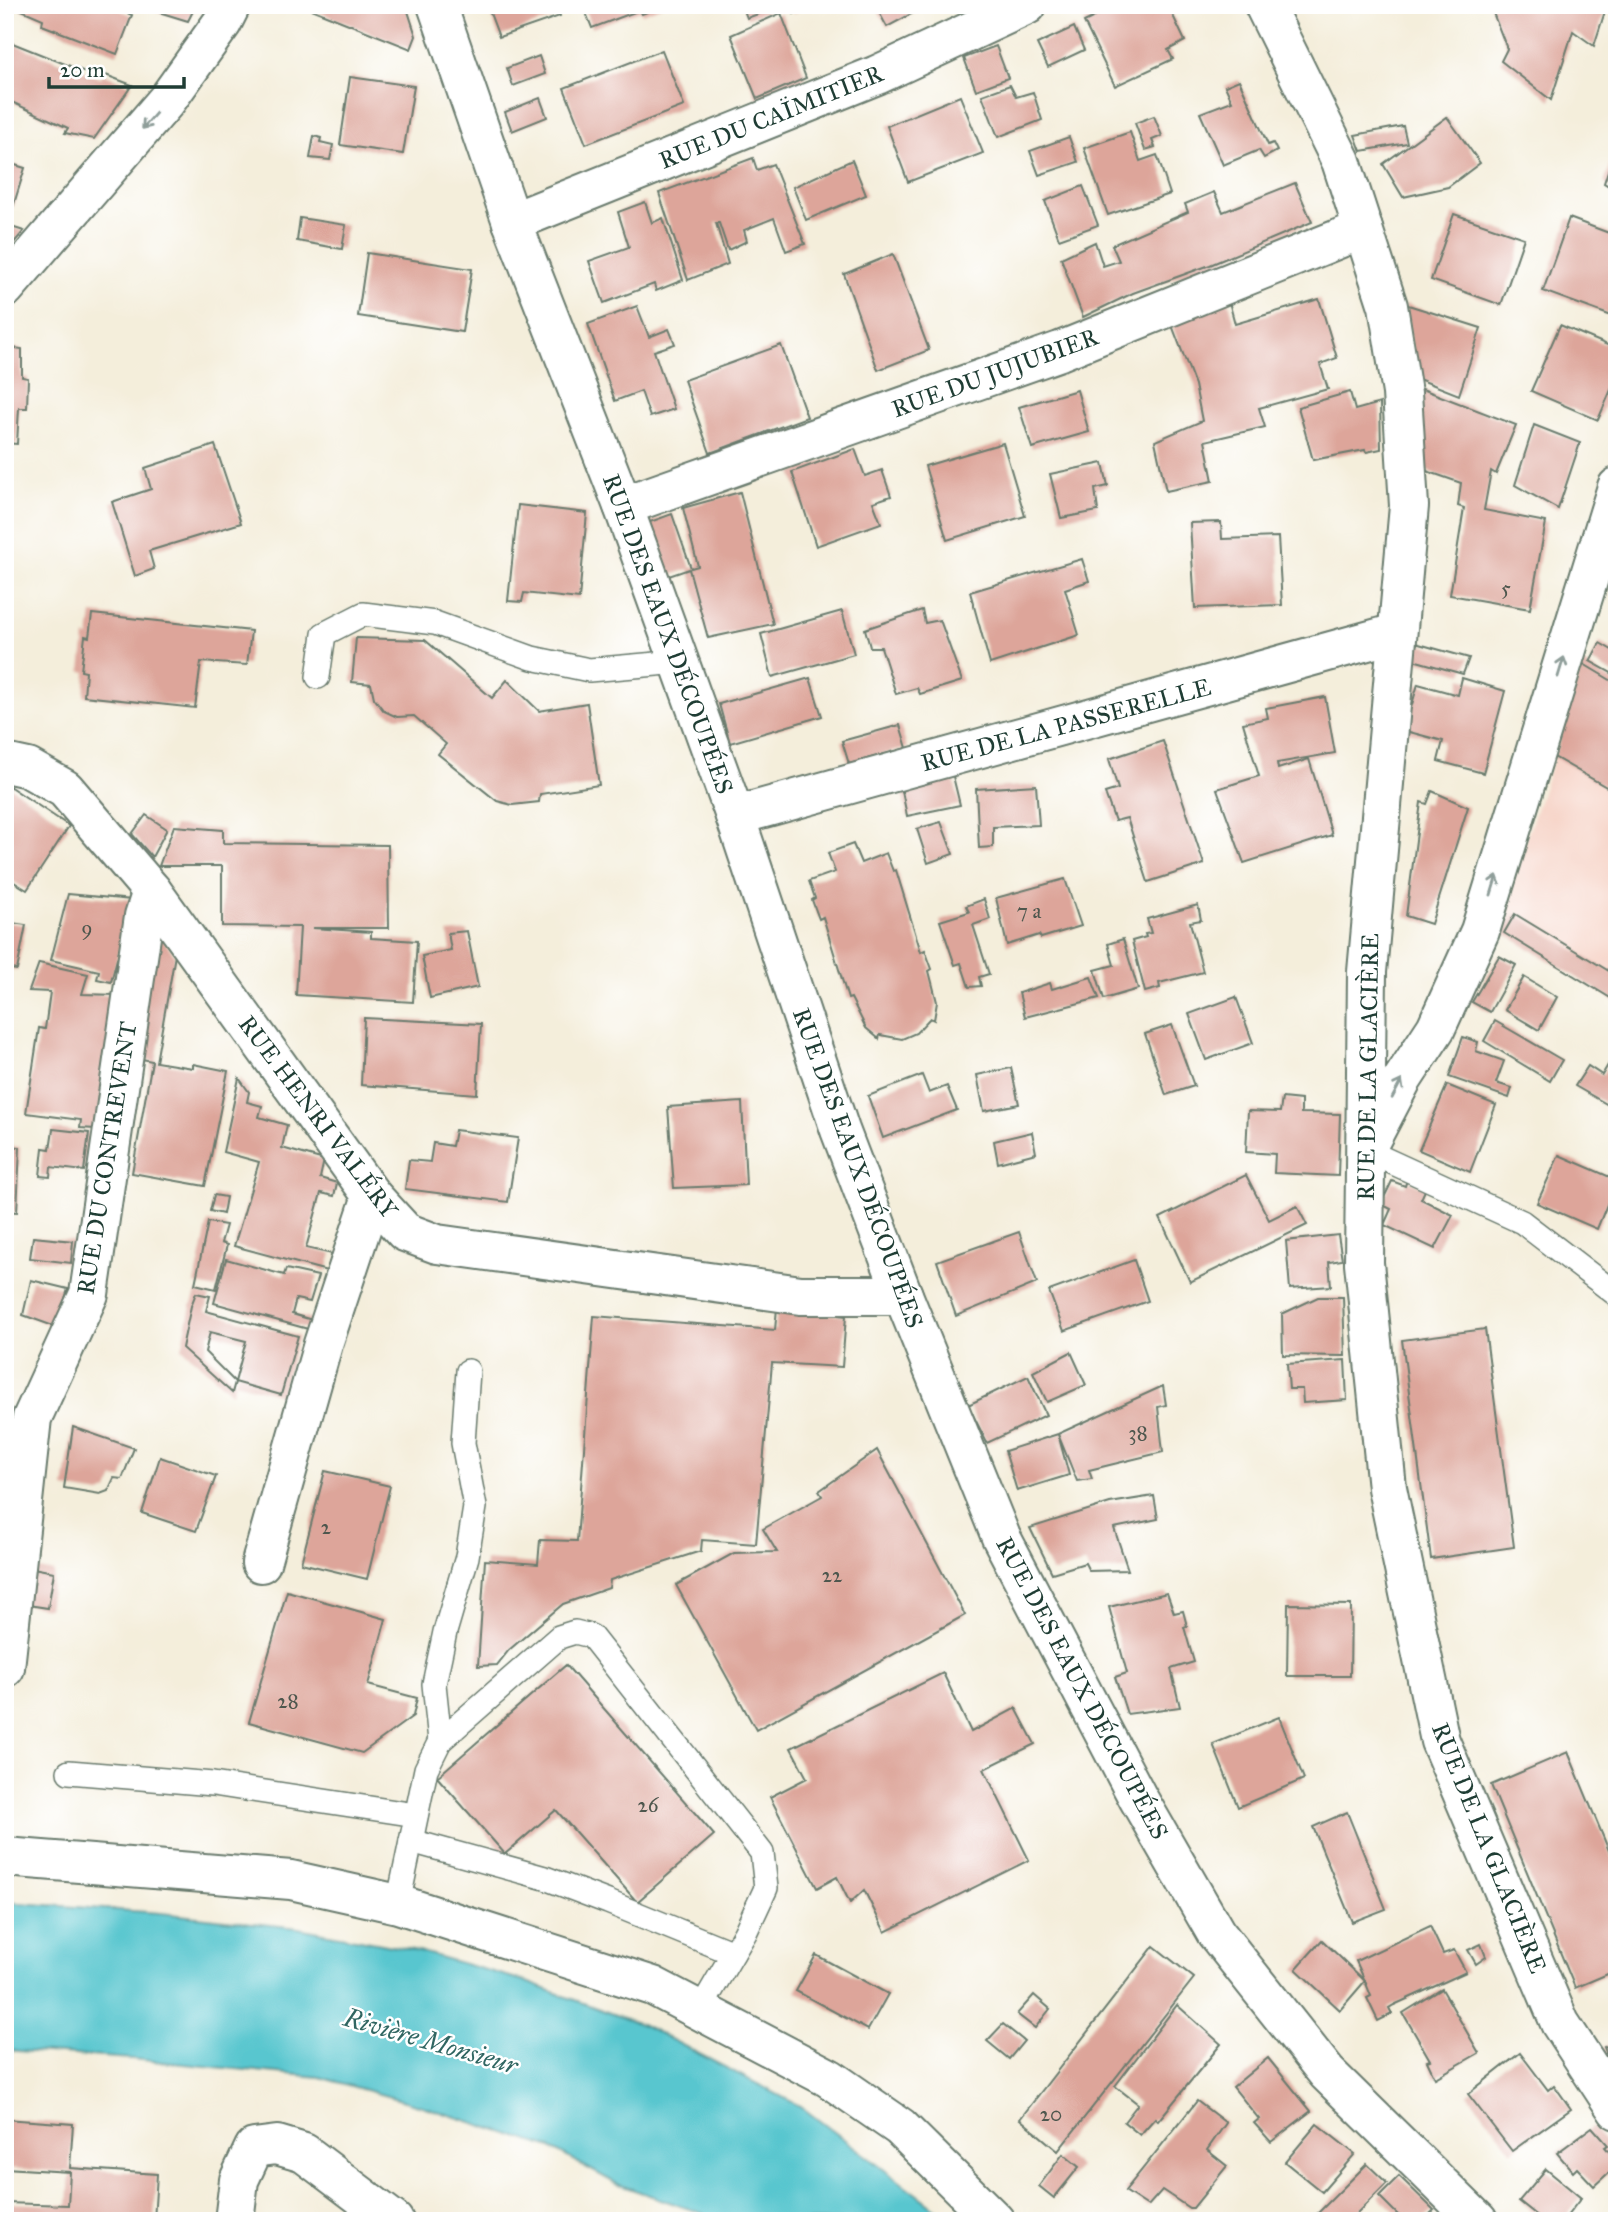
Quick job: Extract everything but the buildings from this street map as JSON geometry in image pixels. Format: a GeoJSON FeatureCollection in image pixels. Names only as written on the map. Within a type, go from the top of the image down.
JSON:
{"type":"FeatureCollection","features":[{"type":"Feature","properties":{"kind":"street"},"geometry":{"type":"LineString","coordinates":[[5,288],[167,100],[222,23],[231,5]]}},
{"type":"Feature","properties":{"kind":"street","name":"RUE DES EAUX DÉCOUPÉES"},"geometry":{"type":"LineString","coordinates":[[437,5],[512,222],[623,506],[735,816],[840,1130],[1001,1537],[1138,1798],[1216,1933],[1327,2073],[1478,2221]]}},
{"type":"Feature","properties":{"kind":"street","name":"RUE DU CAÏMITIER"},"geometry":{"type":"LineString","coordinates":[[512,222],[877,75],[1027,5]]}},
{"type":"Feature","properties":{"kind":"street","name":"RUE DE LA GLACIÈRE"},"geometry":{"type":"LineString","coordinates":[[1264,5],[1341,161],[1388,306],[1402,393],[1409,506],[1367,972],[1364,1263],[1387,1488],[1440,1741],[1560,2023],[1617,2110]]}},
{"type":"Feature","properties":{"kind":"street","name":"RUE DU JUJUBIER"},"geometry":{"type":"LineString","coordinates":[[623,506],[1060,351],[1363,229]]}},
{"type":"Feature","properties":{"kind":"street"},"geometry":{"type":"LineString","coordinates":[[1366,1150],[1402,1080],[1436,1028],[1480,931],[1617,487]]}},
{"type":"Feature","properties":{"kind":"street","name":"RUE DE LA PASSERELLE"},"geometry":{"type":"LineString","coordinates":[[735,816],[1396,633]]}},
{"type":"Feature","properties":{"kind":"street","name":"RUE HENRI VALÉRY"},"geometry":{"type":"LineString","coordinates":[[5,763],[28,768],[65,789],[152,891],[372,1196],[405,1232],[438,1244],[800,1295],[903,1294]]}},
{"type":"Feature","properties":{"kind":"street","name":"RUE DU CONTREVENT"},"geometry":{"type":"LineString","coordinates":[[5,1668],[33,1418],[89,1294],[144,916],[152,891]]}},
{"type":"Feature","properties":{"kind":"street"},"geometry":{"type":"LineString","coordinates":[[261,1563],[323,1344],[372,1196]]}},
{"type":"Feature","properties":{"kind":"street"},"geometry":{"type":"LineString","coordinates":[[5,1857],[291,1881],[398,1904],[653,1986],[829,2078],[900,2127],[995,2221]]}},
{"type":"Feature","properties":{"kind":"street"},"geometry":{"type":"LineString","coordinates":[[234,2221],[239,2180],[254,2148],[277,2144],[304,2153],[394,2221]]}},
{"type":"Feature","properties":{"kind":"lane"},"geometry":{"type":"LineString","coordinates":[[318,677],[324,635],[363,614],[435,623],[532,658],[589,670],[679,662]]}},
{"type":"Feature","properties":{"kind":"lane"},"geometry":{"type":"LineString","coordinates":[[1366,1150],[1522,1222],[1617,1295]]}},
{"type":"Feature","properties":{"kind":"lane"},"geometry":{"type":"LineString","coordinates":[[440,1741],[434,1684],[445,1632],[467,1557],[475,1507],[463,1443],[468,1371]]}},
{"type":"Feature","properties":{"kind":"lane"},"geometry":{"type":"LineString","coordinates":[[398,1904],[426,1769],[440,1741],[559,1637],[575,1632],[591,1636],[762,1853],[766,1888],[700,2010]]}},
{"type":"Feature","properties":{"kind":"lane"},"geometry":{"type":"LineString","coordinates":[[69,1772],[213,1784],[416,1815]]}},
{"type":"Feature","properties":{"kind":"lane"},"geometry":{"type":"LineString","coordinates":[[411,1842],[545,1878],[733,1953]]}},
{"type":"Feature","properties":{"kind":"shaded area"},"geometry":{"type":"Polygon","coordinates":[[[1617,684],[1617,1002],[1504,933],[1495,931],[1559,742],[1617,684]]]}},
{"type":"Feature","properties":{"kind":"water","name":"Rivière Monsieur"},"geometry":{"type":"Polygon","coordinates":[[[5,1902],[161,1913],[298,1928],[418,1951],[521,1980],[645,2026],[800,2106],[952,2221],[716,2221],[707,2215],[617,2184],[551,2148],[419,2105],[319,2077],[5,2050],[5,1902]]]}}]}
